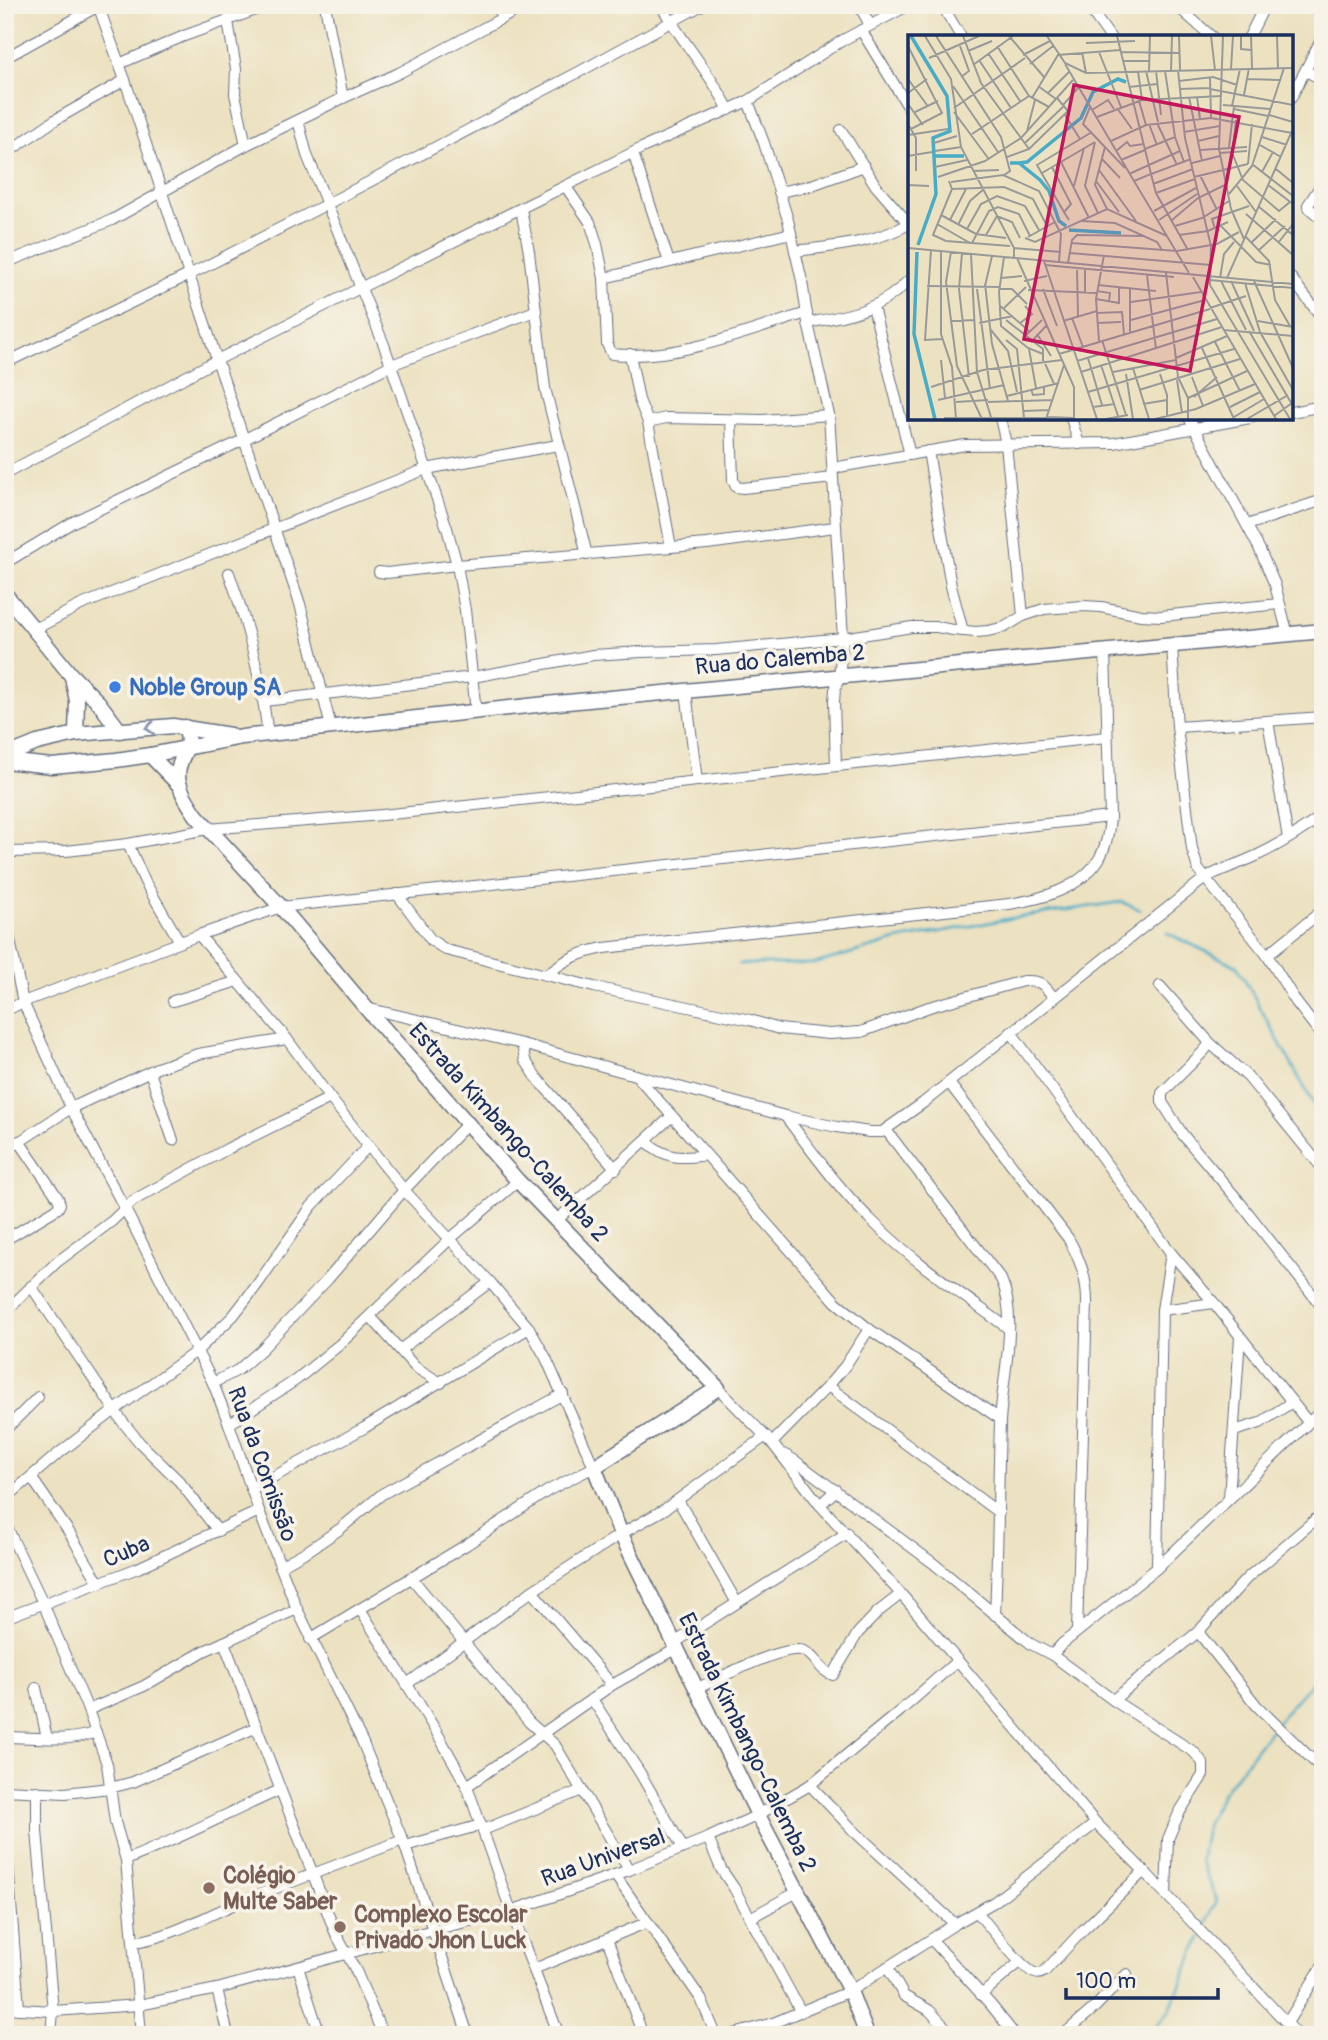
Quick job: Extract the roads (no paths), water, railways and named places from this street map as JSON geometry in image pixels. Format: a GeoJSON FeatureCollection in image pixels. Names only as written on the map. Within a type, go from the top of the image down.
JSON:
{"type":"FeatureCollection","features":[{"type":"Feature","properties":{"kind":"main road"},"geometry":{"type":"LineString","coordinates":[[5,594],[120,731]]}},
{"type":"Feature","properties":{"kind":"main road","name":"Rua do Calemba 2"},"geometry":{"type":"LineString","coordinates":[[5,761],[52,766],[150,755],[242,737],[331,727],[1323,631]]}},
{"type":"Feature","properties":{"kind":"main road"},"geometry":{"type":"LineString","coordinates":[[71,675],[78,701],[76,734]]}},
{"type":"Feature","properties":{"kind":"main road","name":"Rua do Calemba 2"},"geometry":{"type":"LineString","coordinates":[[5,756],[47,740],[76,734],[173,726],[242,737]]}},
{"type":"Feature","properties":{"kind":"main road"},"geometry":{"type":"LineString","coordinates":[[181,787],[178,773],[188,747],[185,727]]}},
{"type":"Feature","properties":{"kind":"main road"},"geometry":{"type":"LineString","coordinates":[[47,740],[47,752],[52,766]]}},
{"type":"Feature","properties":{"kind":"main road","name":"Estrada Kimbango-Calemba 2"},"geometry":{"type":"LineString","coordinates":[[150,755],[181,787],[196,816],[281,906],[366,1008],[518,1181],[718,1388]]}},
{"type":"Feature","properties":{"kind":"main road"},"geometry":{"type":"LineString","coordinates":[[594,1466],[718,1388]]}},
{"type":"Feature","properties":{"kind":"main road","name":"Estrada Kimbango-Calemba 2"},"geometry":{"type":"LineString","coordinates":[[594,1466],[621,1534],[758,1815],[850,1991],[867,2035]]}},
{"type":"Feature","properties":{"kind":"street"},"geometry":{"type":"LineString","coordinates":[[119,64],[184,36],[269,5]]}},
{"type":"Feature","properties":{"kind":"street"},"geometry":{"type":"LineString","coordinates":[[325,5],[342,98]]}},
{"type":"Feature","properties":{"kind":"street"},"geometry":{"type":"LineString","coordinates":[[496,5],[503,18]]}},
{"type":"Feature","properties":{"kind":"street"},"geometry":{"type":"LineString","coordinates":[[5,263],[141,205],[246,145],[342,98],[399,74],[527,5]]}},
{"type":"Feature","properties":{"kind":"street"},"geometry":{"type":"LineString","coordinates":[[661,5],[705,69],[729,110]]}},
{"type":"Feature","properties":{"kind":"street"},"geometry":{"type":"LineString","coordinates":[[5,363],[189,275],[702,5]]}},
{"type":"Feature","properties":{"kind":"street"},"geometry":{"type":"LineString","coordinates":[[859,5],[866,28],[908,106]]}},
{"type":"Feature","properties":{"kind":"street"},"geometry":{"type":"LineString","coordinates":[[5,474],[217,360],[360,288],[633,153],[748,101],[843,40],[909,5]]}},
{"type":"Feature","properties":{"kind":"street"},"geometry":{"type":"LineString","coordinates":[[942,5],[960,35]]}},
{"type":"Feature","properties":{"kind":"street"},"geometry":{"type":"LineString","coordinates":[[1087,5],[1109,35]]}},
{"type":"Feature","properties":{"kind":"street"},"geometry":{"type":"LineString","coordinates":[[1176,5],[1210,35]]}},
{"type":"Feature","properties":{"kind":"street"},"geometry":{"type":"LineString","coordinates":[[1250,35],[1265,5]]}},
{"type":"Feature","properties":{"kind":"street"},"geometry":{"type":"LineString","coordinates":[[1307,5],[1323,13]]}},
{"type":"Feature","properties":{"kind":"street"},"geometry":{"type":"LineString","coordinates":[[5,58],[99,6],[300,604],[331,727]]}},
{"type":"Feature","properties":{"kind":"street"},"geometry":{"type":"LineString","coordinates":[[228,21],[236,69],[235,94],[246,145]]}},
{"type":"Feature","properties":{"kind":"street"},"geometry":{"type":"LineString","coordinates":[[1293,94],[1323,36]]}},
{"type":"Feature","properties":{"kind":"street"},"geometry":{"type":"LineString","coordinates":[[1306,71],[1323,80]]}},
{"type":"Feature","properties":{"kind":"street"},"geometry":{"type":"LineString","coordinates":[[5,153],[55,120],[125,80]]}},
{"type":"Feature","properties":{"kind":"street"},"geometry":{"type":"LineString","coordinates":[[748,101],[764,143],[791,233],[829,415],[843,638],[834,701],[836,766]]}},
{"type":"Feature","properties":{"kind":"street"},"geometry":{"type":"LineString","coordinates":[[298,120],[307,155],[391,365],[447,528],[465,610],[475,712]]}},
{"type":"Feature","properties":{"kind":"street"},"geometry":{"type":"LineString","coordinates":[[841,130],[883,195],[908,224]]}},
{"type":"Feature","properties":{"kind":"street"},"geometry":{"type":"LineString","coordinates":[[633,153],[669,262]]}},
{"type":"Feature","properties":{"kind":"street"},"geometry":{"type":"LineString","coordinates":[[779,192],[828,180],[864,166]]}},
{"type":"Feature","properties":{"kind":"street"},"geometry":{"type":"LineString","coordinates":[[1323,182],[1308,205],[1323,220]]}},
{"type":"Feature","properties":{"kind":"street"},"geometry":{"type":"LineString","coordinates":[[566,187],[590,222],[604,278],[608,347],[612,354],[687,349],[807,318],[860,313],[898,291],[908,281]]}},
{"type":"Feature","properties":{"kind":"street"},"geometry":{"type":"LineString","coordinates":[[521,209],[529,252],[545,388],[587,555]]}},
{"type":"Feature","properties":{"kind":"street"},"geometry":{"type":"LineString","coordinates":[[795,251],[865,242],[908,225]]}},
{"type":"Feature","properties":{"kind":"street"},"geometry":{"type":"LineString","coordinates":[[604,278],[791,233]]}},
{"type":"Feature","properties":{"kind":"street"},"geometry":{"type":"LineString","coordinates":[[1293,281],[1323,319]]}},
{"type":"Feature","properties":{"kind":"street"},"geometry":{"type":"LineString","coordinates":[[873,307],[910,455]]}},
{"type":"Feature","properties":{"kind":"street"},"geometry":{"type":"LineString","coordinates":[[5,563],[73,522],[391,365],[535,311]]}},
{"type":"Feature","properties":{"kind":"street"},"geometry":{"type":"LineString","coordinates":[[630,354],[639,400],[648,422],[671,547]]}},
{"type":"Feature","properties":{"kind":"street"},"geometry":{"type":"LineString","coordinates":[[1293,412],[1323,406]]}},
{"type":"Feature","properties":{"kind":"street"},"geometry":{"type":"LineString","coordinates":[[648,422],[666,418],[801,419],[829,415]]}},
{"type":"Feature","properties":{"kind":"street"},"geometry":{"type":"LineString","coordinates":[[731,420],[733,480],[736,487],[743,488],[833,473],[965,445],[1079,444],[1135,440],[1239,420]]}},
{"type":"Feature","properties":{"kind":"street"},"geometry":{"type":"LineString","coordinates":[[1000,420],[1006,444],[1023,616]]}},
{"type":"Feature","properties":{"kind":"street"},"geometry":{"type":"LineString","coordinates":[[1072,420],[1079,444]]}},
{"type":"Feature","properties":{"kind":"street"},"geometry":{"type":"LineString","coordinates":[[1190,420],[1247,525],[1275,585],[1288,635]]}},
{"type":"Feature","properties":{"kind":"street"},"geometry":{"type":"LineString","coordinates":[[35,629],[81,605],[426,469],[558,444]]}},
{"type":"Feature","properties":{"kind":"street"},"geometry":{"type":"LineString","coordinates":[[928,451],[948,572],[963,631]]}},
{"type":"Feature","properties":{"kind":"street"},"geometry":{"type":"LineString","coordinates":[[1247,525],[1323,500]]}},
{"type":"Feature","properties":{"kind":"street"},"geometry":{"type":"LineString","coordinates":[[379,572],[671,547],[835,527]]}},
{"type":"Feature","properties":{"kind":"street"},"geometry":{"type":"LineString","coordinates":[[229,573],[245,619],[264,701],[268,734]]}},
{"type":"Feature","properties":{"kind":"street"},"geometry":{"type":"LineString","coordinates":[[264,701],[473,677],[593,655],[716,650],[843,638],[912,627],[976,632],[996,629],[1044,609],[1083,606],[1161,616],[1279,604]]}},
{"type":"Feature","properties":{"kind":"street"},"geometry":{"type":"LineString","coordinates":[[1172,645],[1177,727],[1192,849],[1198,869],[1267,955],[1296,1002],[1323,1037]]}},
{"type":"Feature","properties":{"kind":"street"},"geometry":{"type":"LineString","coordinates":[[546,975],[568,958],[604,947],[1009,904],[1044,897],[1072,884],[1099,860],[1108,834],[1110,817],[1105,652]]}},
{"type":"Feature","properties":{"kind":"street"},"geometry":{"type":"LineString","coordinates":[[686,691],[697,781]]}},
{"type":"Feature","properties":{"kind":"street"},"geometry":{"type":"LineString","coordinates":[[1177,727],[1323,718]]}},
{"type":"Feature","properties":{"kind":"street"},"geometry":{"type":"LineString","coordinates":[[1268,721],[1288,838]]}},
{"type":"Feature","properties":{"kind":"street"},"geometry":{"type":"LineString","coordinates":[[5,852],[66,851],[128,844],[208,829],[382,815],[1107,737]]}},
{"type":"Feature","properties":{"kind":"street"},"geometry":{"type":"LineString","coordinates":[[366,1008],[522,1044],[785,1116],[869,1132],[887,1130],[1205,878],[1255,857],[1323,815]]}},
{"type":"Feature","properties":{"kind":"street"},"geometry":{"type":"LineString","coordinates":[[5,1011],[180,942],[281,906],[1110,817]]}},
{"type":"Feature","properties":{"kind":"street"},"geometry":{"type":"LineString","coordinates":[[128,844],[145,882],[180,942]]}},
{"type":"Feature","properties":{"kind":"street"},"geometry":{"type":"LineString","coordinates":[[397,894],[425,933],[438,946],[457,954],[750,1020],[779,1029],[829,1034],[861,1032],[929,1007],[1023,981],[1041,982],[1054,998]]}},
{"type":"Feature","properties":{"kind":"street"},"geometry":{"type":"LineString","coordinates":[[1267,955],[1322,911]]}},
{"type":"Feature","properties":{"kind":"street","name":"Rua da Comissão"},"geometry":{"type":"LineString","coordinates":[[5,917],[23,1002],[71,1108],[213,1383],[258,1511],[297,1609],[362,1741],[404,1843],[468,2035]]}},
{"type":"Feature","properties":{"kind":"street","name":"Estrada Kimbango-Calemba 2"},"geometry":{"type":"LineString","coordinates":[[199,935],[287,1039],[330,1098],[404,1190],[530,1328],[563,1394],[594,1466]]}},
{"type":"Feature","properties":{"kind":"street"},"geometry":{"type":"LineString","coordinates":[[173,1001],[238,981]]}},
{"type":"Feature","properties":{"kind":"street"},"geometry":{"type":"LineString","coordinates":[[1160,986],[1210,1043],[1248,1077],[1323,1169]]}},
{"type":"Feature","properties":{"kind":"street"},"geometry":{"type":"LineString","coordinates":[[1011,1032],[1171,1253],[1308,1422]]}},
{"type":"Feature","properties":{"kind":"street"},"geometry":{"type":"LineString","coordinates":[[13,1146],[71,1108],[150,1072],[198,1054],[287,1039]]}},
{"type":"Feature","properties":{"kind":"street"},"geometry":{"type":"LineString","coordinates":[[1210,1043],[1162,1093],[1162,1102],[1183,1135],[1323,1308]]}},
{"type":"Feature","properties":{"kind":"street"},"geometry":{"type":"LineString","coordinates":[[522,1044],[525,1060],[537,1078],[615,1169]]}},
{"type":"Feature","properties":{"kind":"street"},"geometry":{"type":"LineString","coordinates":[[150,1072],[173,1140]]}},
{"type":"Feature","properties":{"kind":"street"},"geometry":{"type":"LineString","coordinates":[[635,1075],[836,1302],[869,1329],[1000,1419]]}},
{"type":"Feature","properties":{"kind":"street"},"geometry":{"type":"LineString","coordinates":[[949,1083],[1068,1238],[1083,1272],[1087,1302],[1077,1631]]}},
{"type":"Feature","properties":{"kind":"street"},"geometry":{"type":"LineString","coordinates":[[5,1312],[58,1262],[112,1221],[134,1200],[330,1098]]}},
{"type":"Feature","properties":{"kind":"street"},"geometry":{"type":"LineString","coordinates":[[557,1220],[672,1116]]}},
{"type":"Feature","properties":{"kind":"street"},"geometry":{"type":"LineString","coordinates":[[785,1116],[839,1186],[873,1223],[929,1270],[1009,1329]]}},
{"type":"Feature","properties":{"kind":"street"},"geometry":{"type":"LineString","coordinates":[[213,1383],[238,1370],[262,1349],[328,1279],[404,1190],[467,1124]]}},
{"type":"Feature","properties":{"kind":"street"},"geometry":{"type":"LineString","coordinates":[[887,1130],[1002,1279],[1008,1296],[1009,1329],[1000,1419],[995,1615]]}},
{"type":"Feature","properties":{"kind":"street"},"geometry":{"type":"LineString","coordinates":[[5,1134],[58,1198],[60,1204],[58,1208],[5,1240]]}},
{"type":"Feature","properties":{"kind":"street"},"geometry":{"type":"LineString","coordinates":[[646,1141],[654,1149],[671,1156],[685,1158],[706,1155]]}},
{"type":"Feature","properties":{"kind":"street"},"geometry":{"type":"LineString","coordinates":[[5,1499],[115,1410],[198,1350],[233,1316],[311,1207],[369,1145]]}},
{"type":"Feature","properties":{"kind":"street"},"geometry":{"type":"LineString","coordinates":[[229,1424],[296,1380],[339,1345],[450,1239],[518,1181]]}},
{"type":"Feature","properties":{"kind":"street"},"geometry":{"type":"LineString","coordinates":[[1157,1568],[1162,1310],[1171,1253]]}},
{"type":"Feature","properties":{"kind":"street"},"geometry":{"type":"LineString","coordinates":[[401,1349],[490,1282]]}},
{"type":"Feature","properties":{"kind":"street"},"geometry":{"type":"LineString","coordinates":[[31,1286],[140,1443],[180,1481],[218,1531]]}},
{"type":"Feature","properties":{"kind":"street"},"geometry":{"type":"LineString","coordinates":[[1162,1310],[1214,1303]]}},
{"type":"Feature","properties":{"kind":"street"},"geometry":{"type":"LineString","coordinates":[[370,1316],[415,1367],[441,1383]]}},
{"type":"Feature","properties":{"kind":"street"},"geometry":{"type":"LineString","coordinates":[[251,1489],[364,1428],[530,1328]]}},
{"type":"Feature","properties":{"kind":"street"},"geometry":{"type":"LineString","coordinates":[[407,1684],[532,1591],[678,1500],[769,1439],[828,1386],[845,1366],[869,1329]]}},
{"type":"Feature","properties":{"kind":"street"},"geometry":{"type":"LineString","coordinates":[[1229,1498],[1240,1337]]}},
{"type":"Feature","properties":{"kind":"street"},"geometry":{"type":"LineString","coordinates":[[828,1386],[999,1513]]}},
{"type":"Feature","properties":{"kind":"street"},"geometry":{"type":"LineString","coordinates":[[718,1388],[769,1439],[820,1505],[901,1594],[1096,1823],[1293,2031],[1323,1965]]}},
{"type":"Feature","properties":{"kind":"street"},"geometry":{"type":"LineString","coordinates":[[280,1566],[340,1529],[382,1494],[563,1394]]}},
{"type":"Feature","properties":{"kind":"street"},"geometry":{"type":"LineString","coordinates":[[5,1430],[38,1397]]}},
{"type":"Feature","properties":{"kind":"street"},"geometry":{"type":"LineString","coordinates":[[1234,1431],[1260,1423],[1292,1402]]}},
{"type":"Feature","properties":{"kind":"street"},"geometry":{"type":"LineString","coordinates":[[1052,1655],[1077,1631],[1157,1568],[1323,1409]]}},
{"type":"Feature","properties":{"kind":"street"},"geometry":{"type":"LineString","coordinates":[[780,1452],[836,1490],[933,1563],[1031,1644],[1052,1655],[1113,1700],[1194,1752],[1203,1763],[1203,1775],[1179,1813],[1168,1839],[1166,1895]]}},
{"type":"Feature","properties":{"kind":"street"},"geometry":{"type":"LineString","coordinates":[[310,1639],[466,1545],[549,1490],[594,1466]]}},
{"type":"Feature","properties":{"kind":"street"},"geometry":{"type":"LineString","coordinates":[[31,1477],[69,1532],[99,1583]]}},
{"type":"Feature","properties":{"kind":"street"},"geometry":{"type":"LineString","coordinates":[[820,1505],[836,1490]]}},
{"type":"Feature","properties":{"kind":"street"},"geometry":{"type":"LineString","coordinates":[[678,1500],[737,1603]]}},
{"type":"Feature","properties":{"kind":"street","name":"Cuba"},"geometry":{"type":"LineString","coordinates":[[5,1618],[138,1568],[258,1511]]}},
{"type":"Feature","properties":{"kind":"street"},"geometry":{"type":"LineString","coordinates":[[1113,1700],[1198,1632],[1247,1578],[1323,1513]]}},
{"type":"Feature","properties":{"kind":"street"},"geometry":{"type":"LineString","coordinates":[[5,1522],[43,1603],[88,1710],[107,1764],[115,1822],[126,1860],[141,2035]]}},
{"type":"Feature","properties":{"kind":"street"},"geometry":{"type":"LineString","coordinates":[[467,1786],[612,1685],[847,1533]]}},
{"type":"Feature","properties":{"kind":"street"},"geometry":{"type":"LineString","coordinates":[[411,1577],[529,1722],[555,1745],[629,1870]]}},
{"type":"Feature","properties":{"kind":"street"},"geometry":{"type":"LineString","coordinates":[[532,1591],[612,1685]]}},
{"type":"Feature","properties":{"kind":"street"},"geometry":{"type":"LineString","coordinates":[[696,1689],[760,1660],[797,1650],[805,1651],[824,1672],[833,1675],[858,1633],[879,1611],[901,1594]]}},
{"type":"Feature","properties":{"kind":"street"},"geometry":{"type":"LineString","coordinates":[[88,1710],[144,1686],[204,1651],[297,1609]]}},
{"type":"Feature","properties":{"kind":"street"},"geometry":{"type":"LineString","coordinates":[[360,1609],[467,1786],[559,2035]]}},
{"type":"Feature","properties":{"kind":"street"},"geometry":{"type":"LineString","coordinates":[[1198,1632],[1257,1706],[1323,1770]]}},
{"type":"Feature","properties":{"kind":"street"},"geometry":{"type":"LineString","coordinates":[[224,1642],[335,1932],[356,1971],[383,2035]]}},
{"type":"Feature","properties":{"kind":"street","name":"Rua Universal"},"geometry":{"type":"LineString","coordinates":[[5,2008],[53,2011],[139,2005],[217,1989],[511,1911],[629,1870],[758,1815],[810,1785],[957,1661]]}},
{"type":"Feature","properties":{"kind":"street"},"geometry":{"type":"LineString","coordinates":[[36,1688],[47,1738]]}},
{"type":"Feature","properties":{"kind":"street"},"geometry":{"type":"LineString","coordinates":[[592,1699],[640,1773],[683,1848]]}},
{"type":"Feature","properties":{"kind":"street"},"geometry":{"type":"LineString","coordinates":[[5,1790],[65,1793],[110,1788],[133,1782],[257,1727]]}},
{"type":"Feature","properties":{"kind":"street"},"geometry":{"type":"LineString","coordinates":[[5,1738],[47,1738],[96,1732]]}},
{"type":"Feature","properties":{"kind":"street"},"geometry":{"type":"LineString","coordinates":[[810,1785],[854,1831],[955,1924]]}},
{"type":"Feature","properties":{"kind":"street"},"geometry":{"type":"LineString","coordinates":[[126,1860],[191,1833],[280,1790]]}},
{"type":"Feature","properties":{"kind":"street"},"geometry":{"type":"LineString","coordinates":[[134,1942],[174,1931],[313,1873],[404,1843],[482,1827],[582,1790]]}},
{"type":"Feature","properties":{"kind":"street"},"geometry":{"type":"LineString","coordinates":[[37,1791],[37,1831],[53,2011],[51,2035]]}},
{"type":"Feature","properties":{"kind":"street"},"geometry":{"type":"LineString","coordinates":[[731,2035],[773,2023],[850,1991],[955,1924],[978,1913],[1096,1823]]}},
{"type":"Feature","properties":{"kind":"street"},"geometry":{"type":"LineString","coordinates":[[5,1824],[9,1921],[19,2008]]}},
{"type":"Feature","properties":{"kind":"street"},"geometry":{"type":"LineString","coordinates":[[708,1838],[721,1869],[801,2012]]}},
{"type":"Feature","properties":{"kind":"street"},"geometry":{"type":"LineString","coordinates":[[978,1913],[1020,1962],[1037,1974],[1045,1971],[1144,1871]]}},
{"type":"Feature","properties":{"kind":"street"},"geometry":{"type":"LineString","coordinates":[[615,1875],[701,1999],[716,2035]]}},
{"type":"Feature","properties":{"kind":"street"},"geometry":{"type":"LineString","coordinates":[[750,1918],[797,1892]]}},
{"type":"Feature","properties":{"kind":"street"},"geometry":{"type":"LineString","coordinates":[[534,1969],[648,1922]]}},
{"type":"Feature","properties":{"kind":"street"},"geometry":{"type":"LineString","coordinates":[[607,1939],[643,2035]]}},
{"type":"Feature","properties":{"kind":"street"},"geometry":{"type":"LineString","coordinates":[[932,1940],[1015,2035]]}},
{"type":"Feature","properties":{"kind":"street"},"geometry":{"type":"LineString","coordinates":[[981,1995],[1020,1962]]}},
{"type":"Feature","properties":{"kind":"street"},"geometry":{"type":"LineString","coordinates":[[298,1967],[320,2035]]}},
{"type":"Feature","properties":{"kind":"street"},"geometry":{"type":"LineString","coordinates":[[887,1967],[904,1996],[929,2010],[945,2027]]}},
{"type":"Feature","properties":{"kind":"street"},"geometry":{"type":"LineString","coordinates":[[1063,2035],[1127,1974]]}},
{"type":"Feature","properties":{"kind":"street"},"geometry":{"type":"LineString","coordinates":[[217,1989],[228,2035]]}},
{"type":"Feature","properties":{"kind":"street"},"geometry":{"type":"LineString","coordinates":[[773,2023],[778,2035]]}},
{"type":"Feature","properties":{"kind":"waterway"},"geometry":{"type":"LineString","coordinates":[[739,964],[814,964],[897,940],[1013,918],[1121,902],[1141,910]]}},
{"type":"Feature","properties":{"kind":"waterway"},"geometry":{"type":"LineString","coordinates":[[1167,933],[1237,966],[1323,1121]]}},
{"type":"Feature","properties":{"kind":"waterway"},"geometry":{"type":"LineString","coordinates":[[1277,1722],[1323,1669]]}},
{"type":"Feature","properties":{"kind":"waterway"},"geometry":{"type":"LineString","coordinates":[[1203,1931],[1217,1900],[1200,1861],[1207,1823],[1222,1794],[1273,1727]]}},
{"type":"Feature","properties":{"kind":"waterway"},"geometry":{"type":"LineString","coordinates":[[1147,2035],[1169,2011],[1201,1937]]}},
{"type":"Feature","properties":{"kind":"place","name":"Noble Group SA"},"geometry":{"type":"Point","coordinates":[115,687]}},
{"type":"Feature","properties":{"kind":"place","name":"Colégio Multe Saber"},"geometry":{"type":"Point","coordinates":[209,1888]}},
{"type":"Feature","properties":{"kind":"place","name":"Complexo Escolar Privado Jhon Luck"},"geometry":{"type":"Point","coordinates":[340,1927]}}]}
